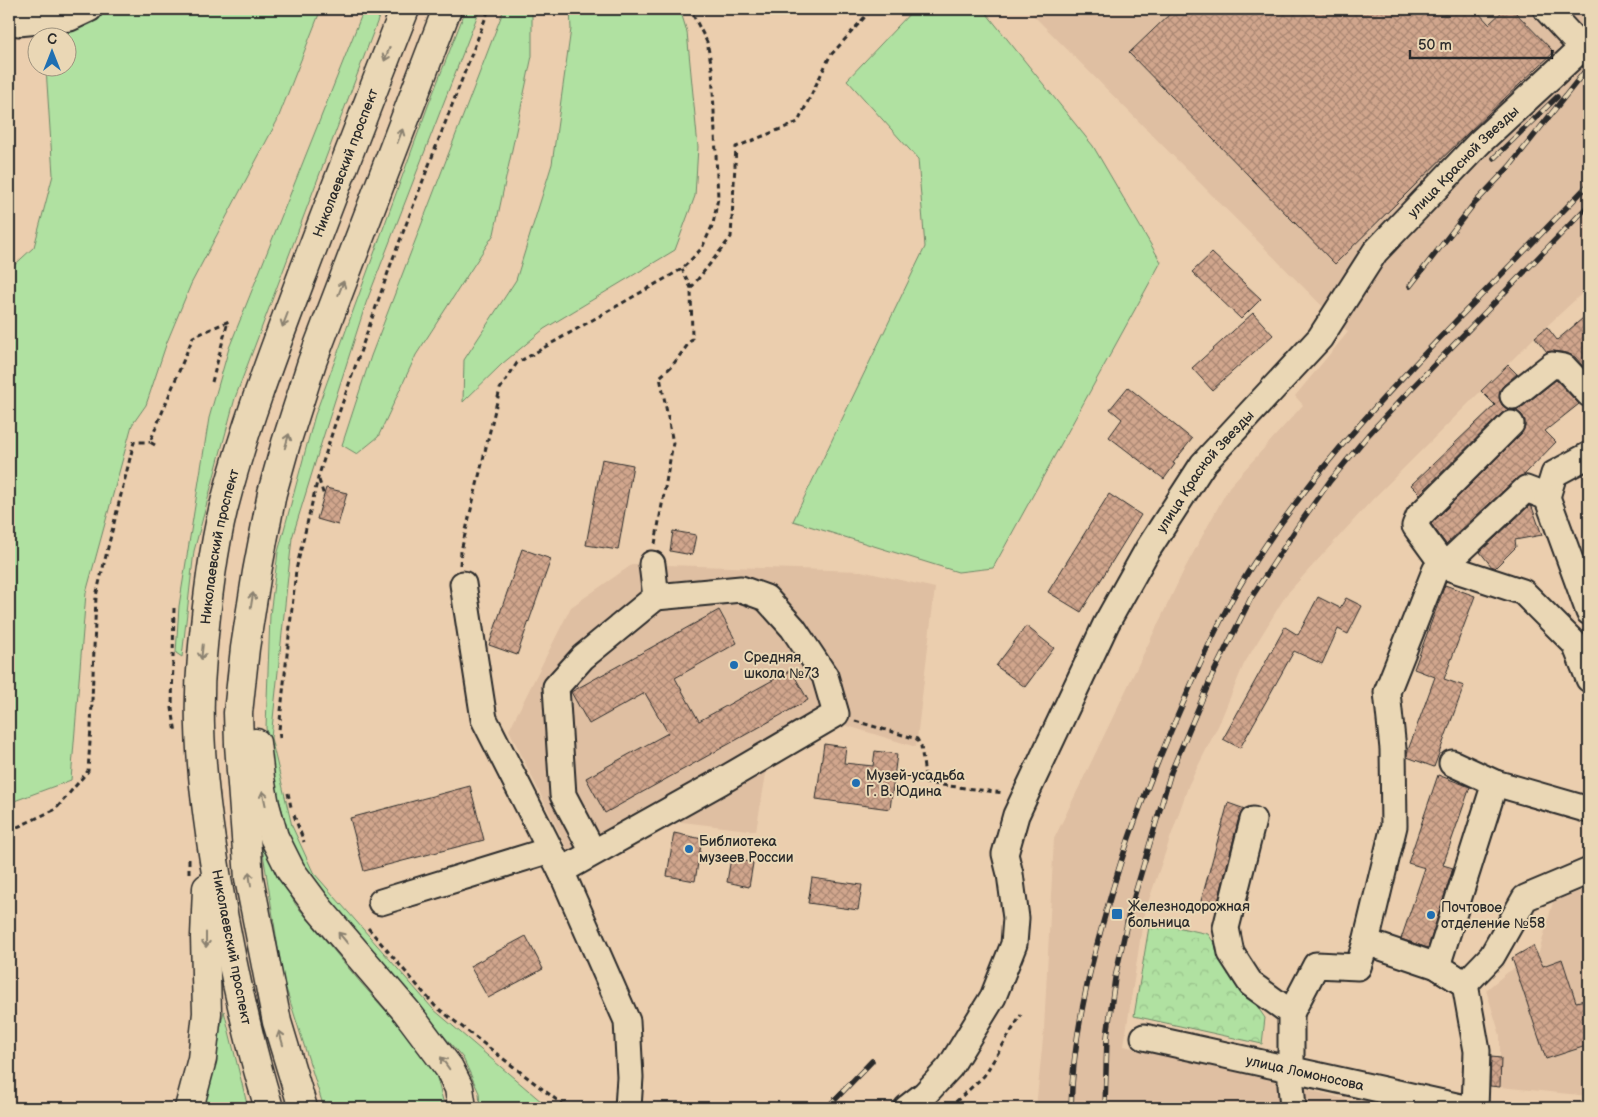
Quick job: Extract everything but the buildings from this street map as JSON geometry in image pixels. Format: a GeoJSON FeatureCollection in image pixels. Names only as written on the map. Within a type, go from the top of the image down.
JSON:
{"type":"FeatureCollection","features":[{"type":"Feature","properties":{"kind":"main road","name":"Николаевский проспект"},"geometry":{"type":"LineString","coordinates":[[269,1108],[232,962],[208,821],[199,736],[201,659],[211,582],[223,512],[245,434],[267,367],[405,9]]}},
{"type":"Feature","properties":{"kind":"main road"},"geometry":{"type":"LineString","coordinates":[[299,1097],[277,1022],[250,878],[238,714],[245,648],[256,572],[272,493],[286,443],[312,362],[448,9]]}},
{"type":"Feature","properties":{"kind":"main road"},"geometry":{"type":"LineString","coordinates":[[245,648],[260,778],[274,837],[291,872],[320,910],[407,1012],[449,1068],[459,1088],[462,1108]]}},
{"type":"Feature","properties":{"kind":"main road"},"geometry":{"type":"LineString","coordinates":[[189,1108],[202,1060],[207,1013],[208,821]]}},
{"type":"Feature","properties":{"kind":"street"},"geometry":{"type":"LineString","coordinates":[[15,16],[70,18],[89,9]]}},
{"type":"Feature","properties":{"kind":"street"},"geometry":{"type":"LineString","coordinates":[[1546,9],[1586,43]]}},
{"type":"Feature","properties":{"kind":"street","name":"улица Красной Звезды"},"geometry":{"type":"LineString","coordinates":[[906,1108],[925,1094],[950,1067],[993,997],[1014,944],[1016,918],[1010,874],[1005,854],[1016,815],[1106,624],[1148,549],[1203,464],[1320,338],[1375,252],[1480,142],[1586,43]]}},
{"type":"Feature","properties":{"kind":"street"},"geometry":{"type":"LineString","coordinates":[[1513,396],[1552,365],[1564,367],[1589,394]]}},
{"type":"Feature","properties":{"kind":"street"},"geometry":{"type":"LineString","coordinates":[[1511,424],[1419,516],[1415,526],[1444,566],[1523,592],[1582,635],[1589,679]]}},
{"type":"Feature","properties":{"kind":"street"},"geometry":{"type":"LineString","coordinates":[[1589,455],[1554,474],[1547,497],[1589,612]]}},
{"type":"Feature","properties":{"kind":"street"},"geometry":{"type":"LineString","coordinates":[[1292,1108],[1291,1013],[1316,966],[1358,967],[1366,942],[1394,826],[1393,749],[1387,692],[1435,571],[1444,566],[1526,489],[1547,497]]}},
{"type":"Feature","properties":{"kind":"street"},"geometry":{"type":"LineString","coordinates":[[652,564],[656,597]]}},
{"type":"Feature","properties":{"kind":"street"},"geometry":{"type":"LineString","coordinates":[[463,584],[484,719],[556,861],[627,1021],[630,1077],[628,1108]]}},
{"type":"Feature","properties":{"kind":"street"},"geometry":{"type":"LineString","coordinates":[[381,902],[593,852],[720,782],[836,714],[825,676],[793,628],[766,598],[741,589],[656,597],[584,657],[556,687],[563,796],[593,852]]}},
{"type":"Feature","properties":{"kind":"street"},"geometry":{"type":"LineString","coordinates":[[1452,763],[1495,782],[1589,810]]}},
{"type":"Feature","properties":{"kind":"street"},"geometry":{"type":"LineString","coordinates":[[1437,966],[1495,782]]}},
{"type":"Feature","properties":{"kind":"street"},"geometry":{"type":"LineString","coordinates":[[1253,820],[1226,928],[1231,953],[1251,984],[1291,1013]]}},
{"type":"Feature","properties":{"kind":"street"},"geometry":{"type":"LineString","coordinates":[[1464,984],[1492,956],[1525,898],[1589,871]]}},
{"type":"Feature","properties":{"kind":"street"},"geometry":{"type":"LineString","coordinates":[[1366,942],[1437,966],[1464,984],[1477,1051],[1475,1108]]}},
{"type":"Feature","properties":{"kind":"street","name":"улица Ломоносова"},"geometry":{"type":"LineString","coordinates":[[1144,1037],[1465,1108]]}},
{"type":"Feature","properties":{"kind":"path"},"geometry":{"type":"LineString","coordinates":[[279,730],[296,570],[318,478],[392,260],[489,9]]}},
{"type":"Feature","properties":{"kind":"path"},"geometry":{"type":"LineString","coordinates":[[463,584],[460,568],[460,551],[500,389],[518,363],[682,269],[702,248],[713,224],[718,198],[712,68],[707,42],[690,9]]}},
{"type":"Feature","properties":{"kind":"path"},"geometry":{"type":"LineString","coordinates":[[691,288],[731,237],[736,147],[798,122],[830,56],[872,9]]}},
{"type":"Feature","properties":{"kind":"path"},"geometry":{"type":"LineString","coordinates":[[652,564],[673,442],[660,377],[672,366],[692,339],[691,288],[682,269]]}},
{"type":"Feature","properties":{"kind":"path"},"geometry":{"type":"LineString","coordinates":[[150,442],[193,338],[228,321],[212,382]]}},
{"type":"Feature","properties":{"kind":"path"},"geometry":{"type":"LineString","coordinates":[[9,831],[56,809],[88,771],[96,596],[134,442],[150,442],[156,445]]}},
{"type":"Feature","properties":{"kind":"path"},"geometry":{"type":"LineString","coordinates":[[318,478],[324,496]]}},
{"type":"Feature","properties":{"kind":"path"},"geometry":{"type":"LineString","coordinates":[[174,608],[172,708],[176,737]]}},
{"type":"Feature","properties":{"kind":"path"},"geometry":{"type":"LineString","coordinates":[[836,714],[917,738],[921,746],[926,784],[987,792]]}},
{"type":"Feature","properties":{"kind":"path"},"geometry":{"type":"LineString","coordinates":[[288,790],[293,814],[307,848]]}},
{"type":"Feature","properties":{"kind":"path"},"geometry":{"type":"LineString","coordinates":[[189,858],[189,877]]}},
{"type":"Feature","properties":{"kind":"path"},"geometry":{"type":"LineString","coordinates":[[368,927],[435,1006],[567,1108]]}},
{"type":"Feature","properties":{"kind":"path"},"geometry":{"type":"LineString","coordinates":[[948,1108],[984,1076],[1020,1015]]}},
{"type":"Feature","properties":{"kind":"shaded area"},"geometry":{"type":"Polygon","coordinates":[[[1027,9],[1589,9],[1589,287],[1535,337],[1372,500],[1286,595],[1244,664],[1219,724],[1189,784],[1144,914],[1124,1046],[1291,1085],[1378,1108],[1036,1108],[1044,1029],[1054,839],[1185,568],[1229,487],[1303,405],[1295,396],[1348,332],[1027,9]]]}},
{"type":"Feature","properties":{"kind":"shaded area","name":"Средняя школа №73"},"geometry":{"type":"Polygon","coordinates":[[[633,564],[861,571],[935,588],[916,747],[838,723],[768,763],[756,831],[674,821],[580,875],[509,730],[571,607],[633,564]]]}},
{"type":"Feature","properties":{"kind":"shaded area"},"geometry":{"type":"Polygon","coordinates":[[[1589,887],[1589,1096],[1500,1087],[1500,1035],[1486,990],[1508,972],[1538,956],[1553,902],[1589,887]]]}},
{"type":"Feature","properties":{"kind":"green space"},"geometry":{"type":"Polygon","coordinates":[[[117,9],[321,9],[277,121],[191,284],[167,342],[146,405],[132,425],[86,593],[71,780],[9,803],[9,270],[34,247],[53,175],[47,78],[78,78],[78,28],[63,28],[117,9]]]}},
{"type":"Feature","properties":{"kind":"green space"},"geometry":{"type":"Polygon","coordinates":[[[364,9],[382,9],[235,398],[194,551],[182,657],[176,653],[179,606],[209,418],[229,348],[364,9]]]}},
{"type":"Feature","properties":{"kind":"green space"},"geometry":{"type":"Polygon","coordinates":[[[466,9],[480,9],[366,303],[292,538],[271,738],[292,826],[313,872],[433,1009],[549,1108],[480,1108],[479,1093],[463,1058],[317,889],[290,839],[273,777],[266,728],[270,615],[278,552],[315,415],[428,106],[466,9]]]}},
{"type":"Feature","properties":{"kind":"green space"},"geometry":{"type":"Polygon","coordinates":[[[504,9],[532,9],[532,56],[494,234],[416,355],[378,437],[357,454],[342,445],[371,356],[504,9]]]}},
{"type":"Feature","properties":{"kind":"green space"},"geometry":{"type":"Polygon","coordinates":[[[570,9],[680,9],[687,32],[698,147],[695,196],[675,250],[544,329],[502,364],[463,402],[464,360],[516,280],[552,164],[571,29],[570,9]]]}},
{"type":"Feature","properties":{"kind":"green space"},"geometry":{"type":"Polygon","coordinates":[[[914,9],[983,9],[1093,146],[1161,262],[993,568],[958,572],[793,521],[925,247],[918,159],[847,80],[914,9]]]}},
{"type":"Feature","properties":{"kind":"green space"},"geometry":{"type":"Polygon","coordinates":[[[262,847],[296,905],[361,983],[425,1055],[437,1078],[445,1108],[324,1108],[283,979],[262,847]]]}},
{"type":"Feature","properties":{"kind":"green space"},"geometry":{"type":"Polygon","coordinates":[[[1150,921],[1208,934],[1265,1018],[1262,1044],[1134,1016],[1150,921]]]}},
{"type":"Feature","properties":{"kind":"green space"},"geometry":{"type":"Polygon","coordinates":[[[224,1011],[248,1108],[201,1108],[224,1011]]]}},
{"type":"Feature","properties":{"kind":"railway"},"geometry":{"type":"LineString","coordinates":[[1410,286],[1473,205],[1510,166],[1589,66]]}},
{"type":"Feature","properties":{"kind":"railway"},"geometry":{"type":"LineString","coordinates":[[1494,158],[1557,97]]}},
{"type":"Feature","properties":{"kind":"railway"},"geometry":{"type":"LineString","coordinates":[[1071,1108],[1080,1021],[1092,963],[1130,835],[1171,731],[1208,648],[1239,587],[1287,515],[1368,415],[1426,352],[1589,184]]}},
{"type":"Feature","properties":{"kind":"railway"},"geometry":{"type":"LineString","coordinates":[[1105,1108],[1107,1037],[1115,978],[1129,914],[1171,772],[1212,676],[1251,598],[1330,481],[1368,435],[1589,205]]}},
{"type":"Feature","properties":{"kind":"railway"},"geometry":{"type":"LineString","coordinates":[[827,1108],[872,1061]]}},
{"type":"Feature","properties":{"kind":"place","name":"Средняя школа №73"},"geometry":{"type":"Point","coordinates":[734,665]}},
{"type":"Feature","properties":{"kind":"place","name":"Музей-усадьба Г. В. Юдина"},"geometry":{"type":"Point","coordinates":[856,783]}},
{"type":"Feature","properties":{"kind":"place","name":"Библиотека музеев России"},"geometry":{"type":"Point","coordinates":[689,849]}},
{"type":"Feature","properties":{"kind":"place","name":"Железнодорожная больница"},"geometry":{"type":"Point","coordinates":[1117,914]}},
{"type":"Feature","properties":{"kind":"place","name":"Почтовое отделение №58"},"geometry":{"type":"Point","coordinates":[1431,915]}}]}
